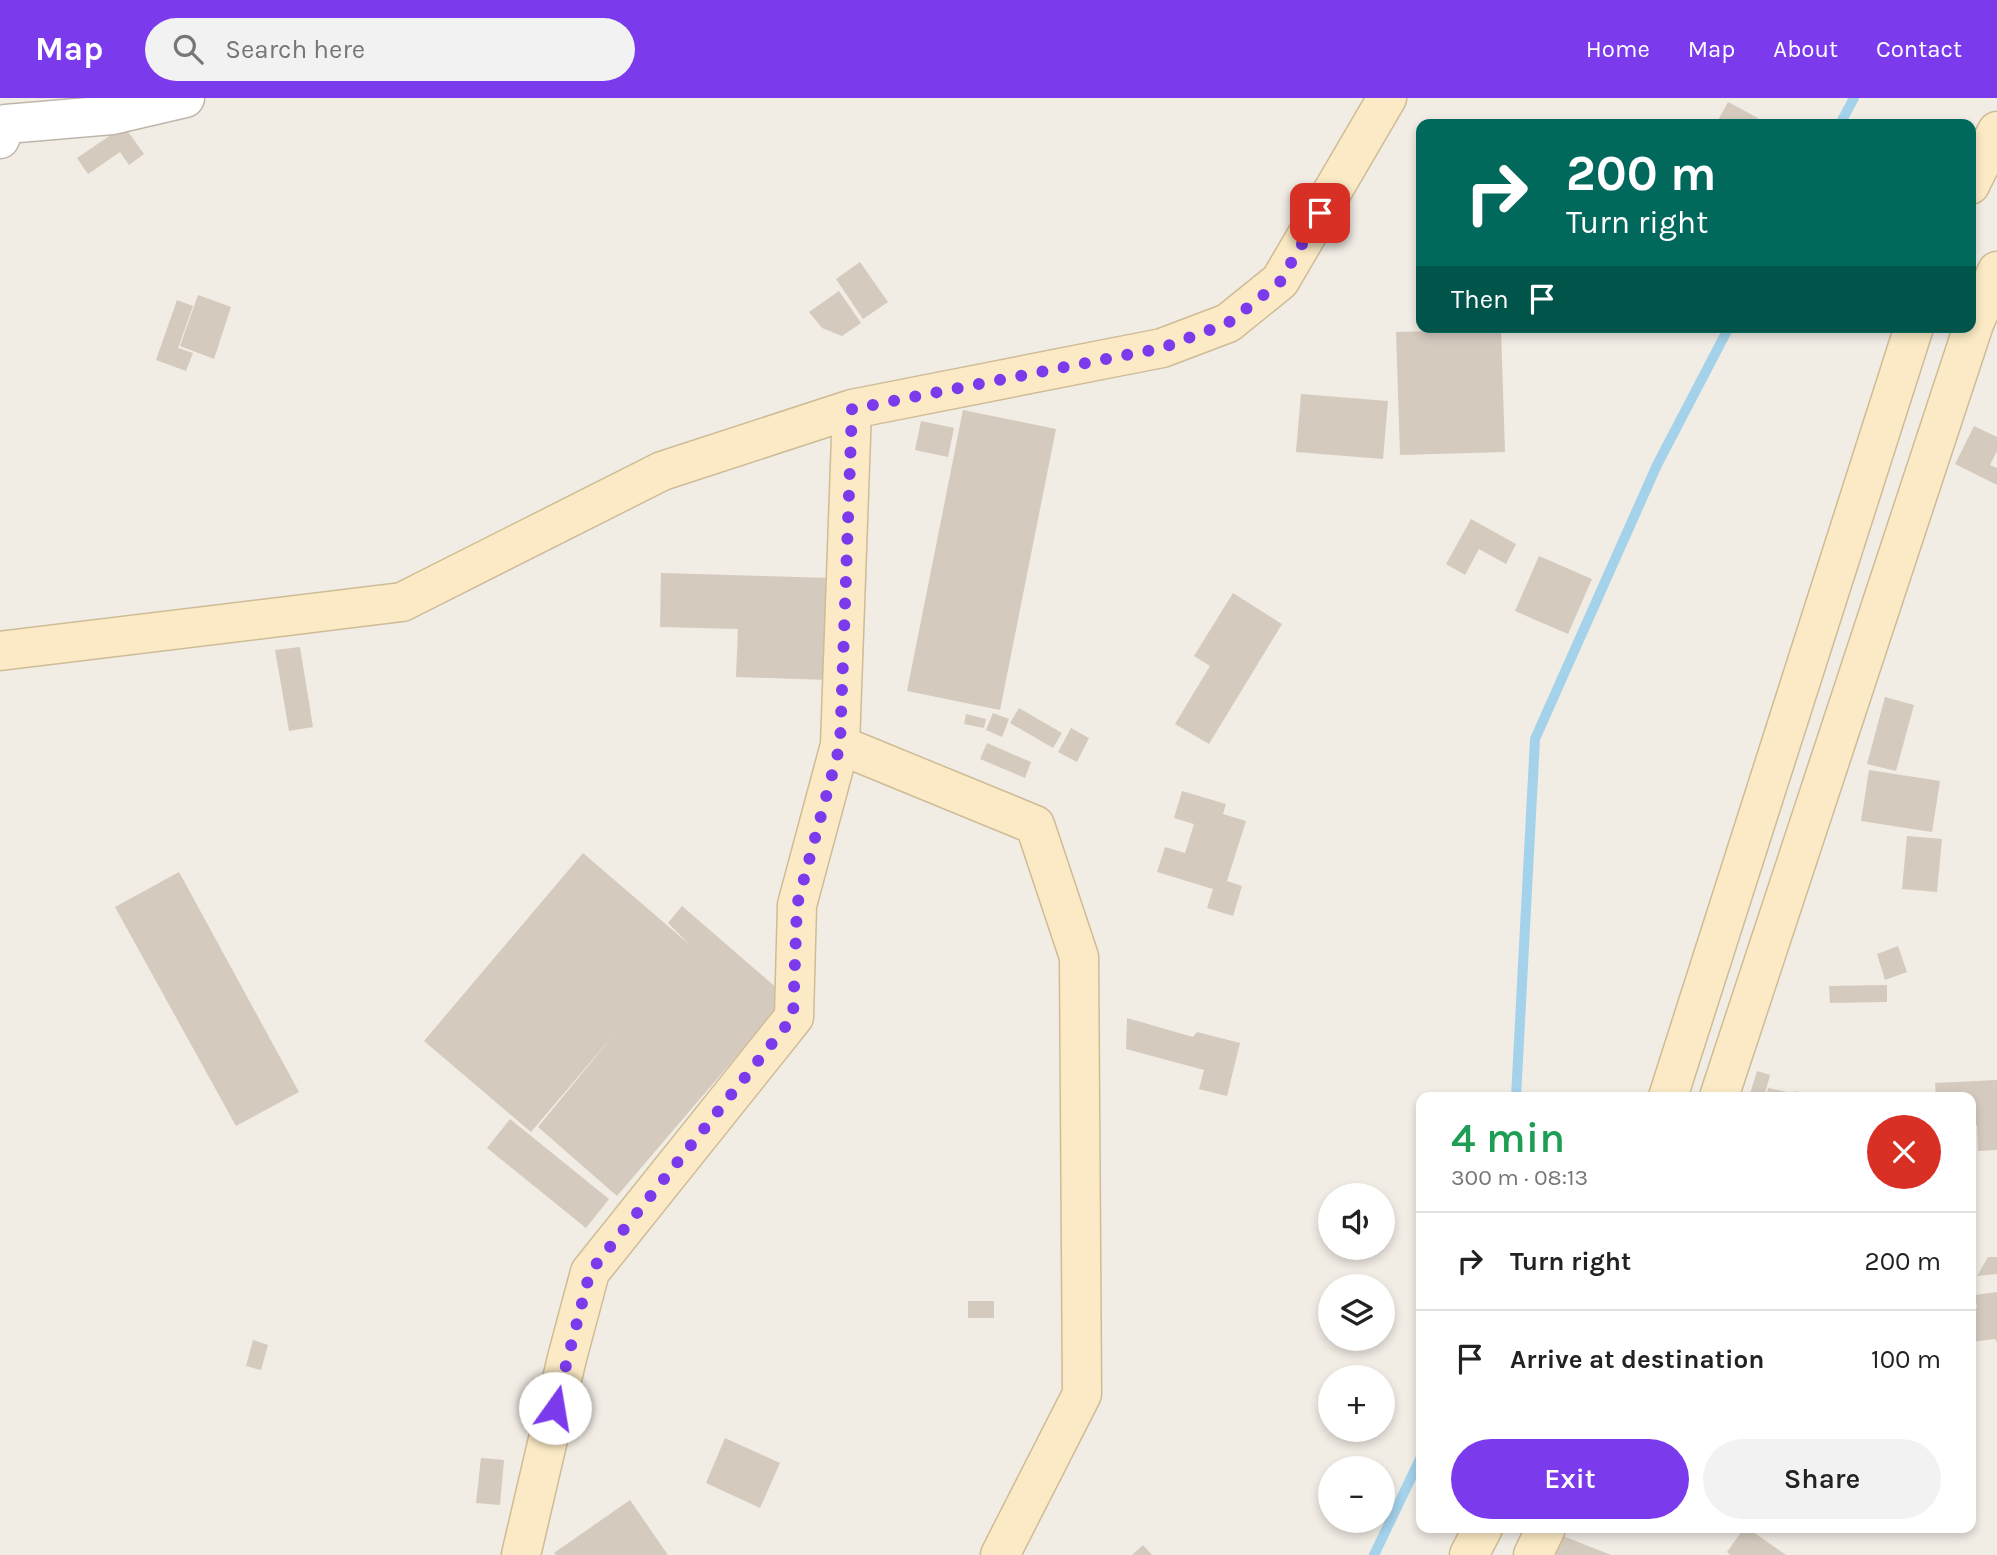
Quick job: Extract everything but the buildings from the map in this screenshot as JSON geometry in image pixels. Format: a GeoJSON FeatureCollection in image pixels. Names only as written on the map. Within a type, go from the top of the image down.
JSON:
{"type":"FeatureCollection","features":[{"type":"Feature","properties":{"kind":"street"},"geometry":{"type":"LineString","coordinates":[[0,139],[6,124],[112,115],[185,98]]}},
{"type":"Feature","properties":{"kind":"street"},"geometry":{"type":"LineString","coordinates":[[0,651],[402,603],[662,471],[852,409],[1162,348],[1228,323],[1280,282],[1387,98]]}},
{"type":"Feature","properties":{"kind":"street"},"geometry":{"type":"LineString","coordinates":[[1976,173],[1997,131]]}},
{"type":"Feature","properties":{"kind":"street"},"geometry":{"type":"LineString","coordinates":[[1976,319],[1997,271]]}},
{"type":"Feature","properties":{"kind":"street"},"geometry":{"type":"LineString","coordinates":[[1670,1092],[1912,333]]}},
{"type":"Feature","properties":{"kind":"street"},"geometry":{"type":"LineString","coordinates":[[1721,1092],[1971,333]]}},
{"type":"Feature","properties":{"kind":"street"},"geometry":{"type":"LineString","coordinates":[[522,1555],[590,1272],[793,1017],[797,905],[840,745],[852,409]]}},
{"type":"Feature","properties":{"kind":"street"},"geometry":{"type":"LineString","coordinates":[[840,745],[1035,825],[1079,957],[1082,1394],[1000,1555]]}},
{"type":"Feature","properties":{"kind":"street"},"geometry":{"type":"LineString","coordinates":[[1469,1555],[1480,1533]]}},
{"type":"Feature","properties":{"kind":"street"},"geometry":{"type":"LineString","coordinates":[[1533,1555],[1544,1533]]}},
{"type":"Feature","properties":{"kind":"waterway"},"geometry":{"type":"LineString","coordinates":[[1843,119],[1854,98]]}},
{"type":"Feature","properties":{"kind":"waterway"},"geometry":{"type":"LineString","coordinates":[[1516,1092],[1535,739],[1657,465],[1726,333]]}},
{"type":"Feature","properties":{"kind":"waterway"},"geometry":{"type":"LineString","coordinates":[[1374,1555],[1416,1467]]}},
{"type":"Feature","properties":{"kind":"route"},"geometry":{"type":"LineString","coordinates":[[555,1408],[590,1272],[793,1017],[797,905],[840,745],[852,409],[1162,348],[1228,323],[1280,282],[1320,213]]}}]}
